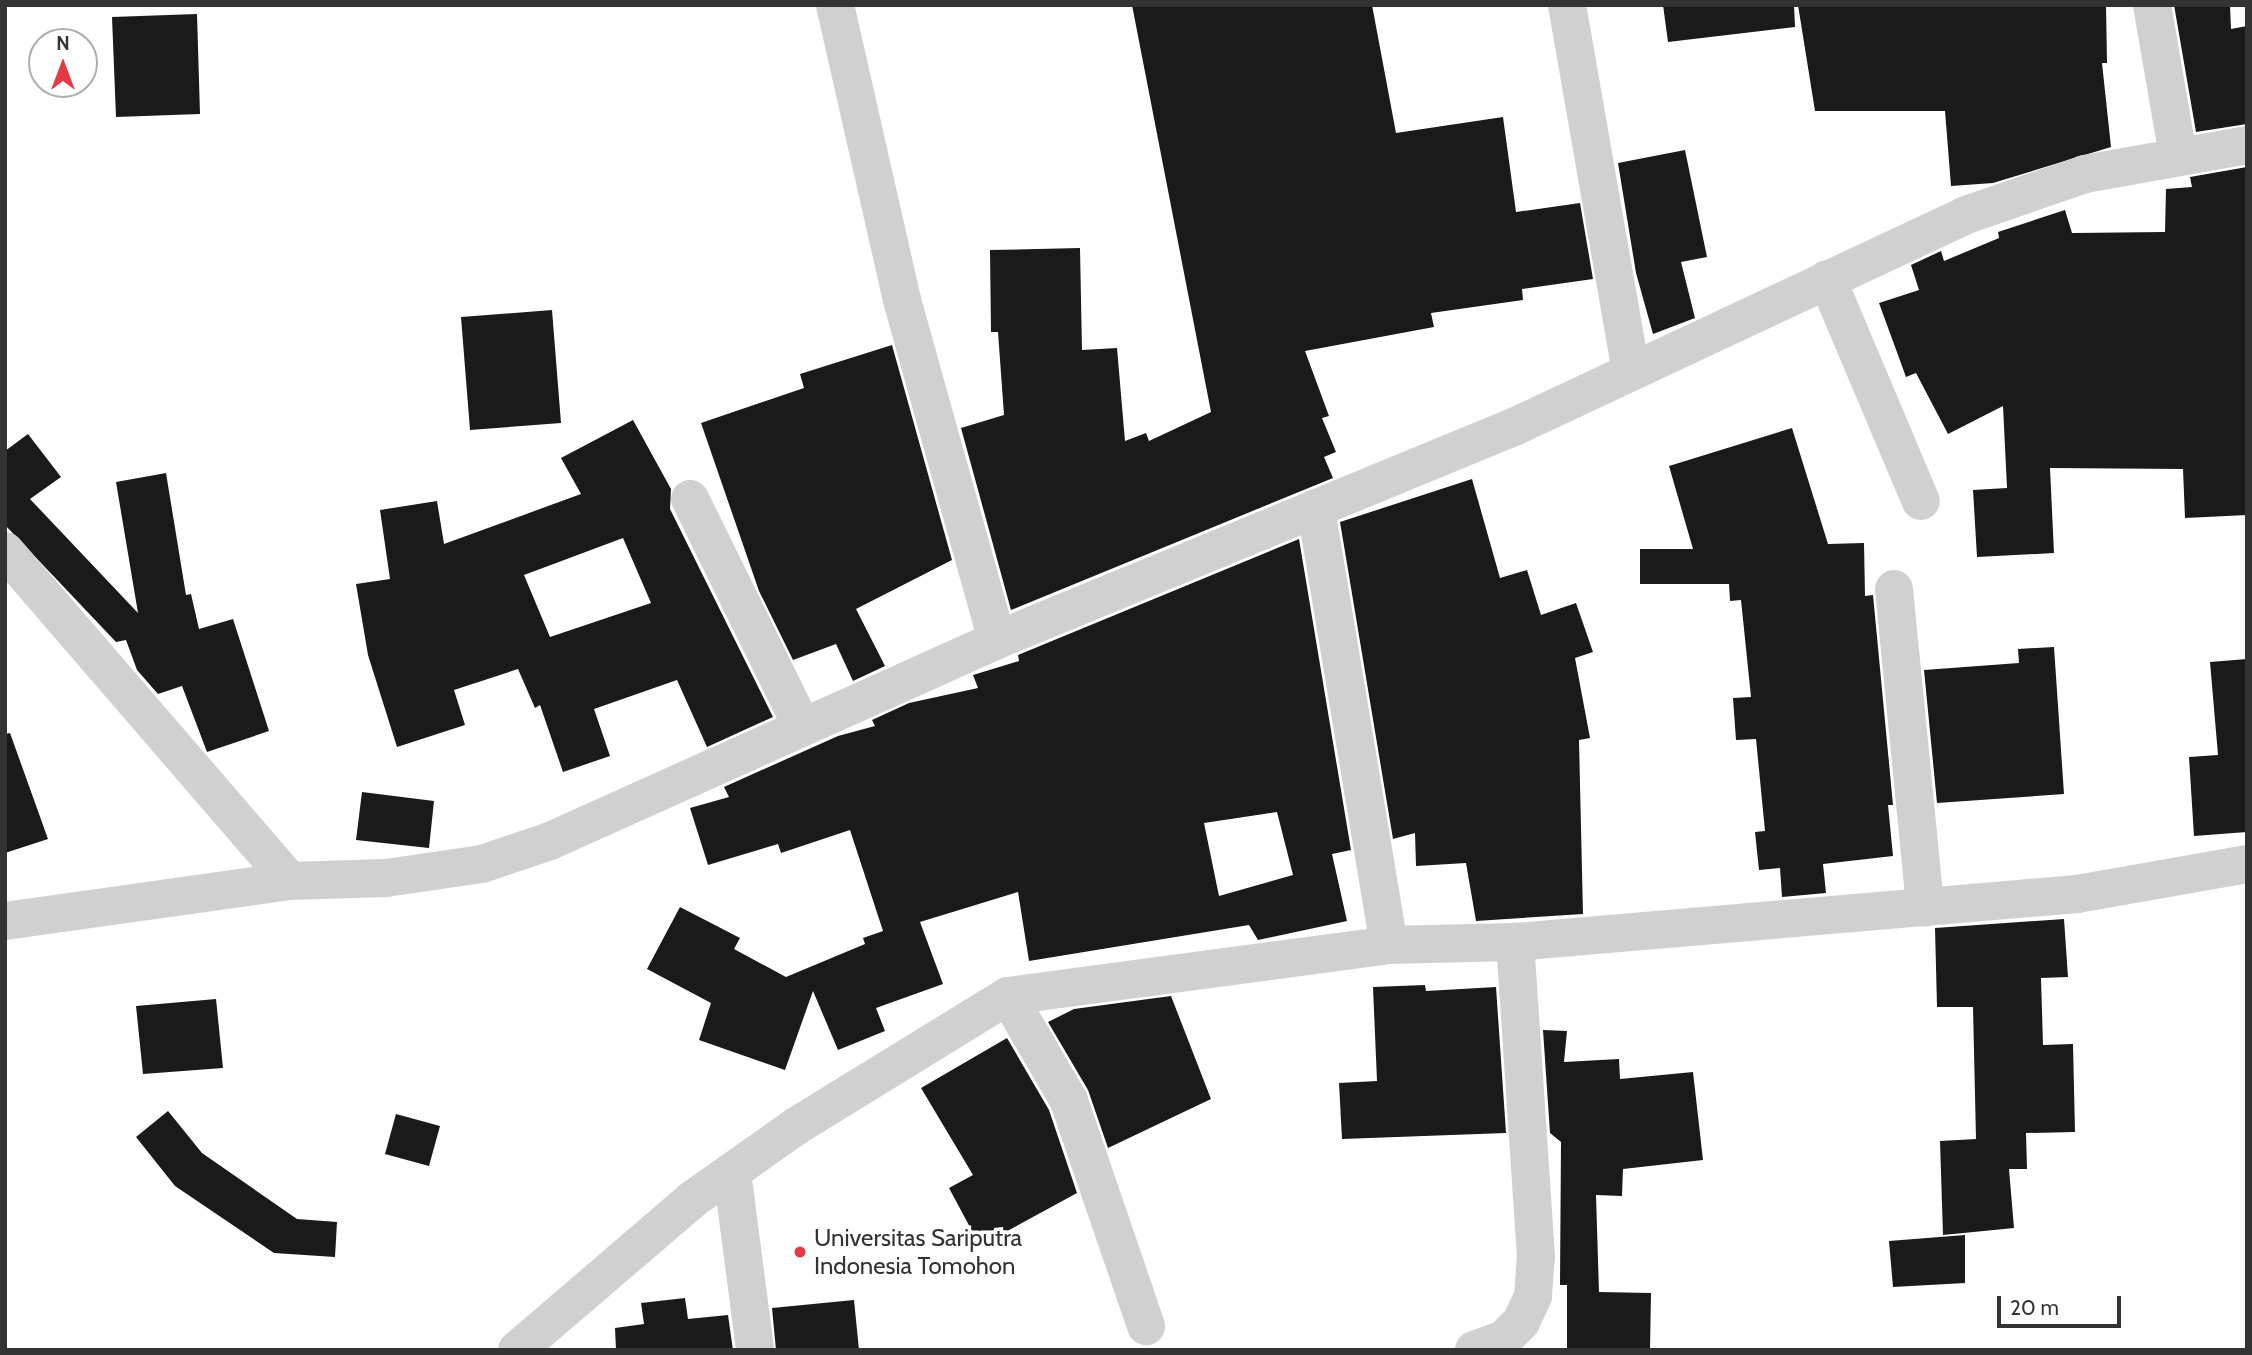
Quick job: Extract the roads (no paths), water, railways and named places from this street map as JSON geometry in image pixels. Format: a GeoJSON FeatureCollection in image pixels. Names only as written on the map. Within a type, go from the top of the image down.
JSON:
{"type":"FeatureCollection","features":[{"type":"Feature","properties":{"kind":"street"},"geometry":{"type":"LineString","coordinates":[[835,5],[893,262],[997,640]]}},
{"type":"Feature","properties":{"kind":"street"},"geometry":{"type":"LineString","coordinates":[[1567,5],[1631,370]]}},
{"type":"Feature","properties":{"kind":"street"},"geometry":{"type":"LineString","coordinates":[[2152,5],[2178,156]]}},
{"type":"Feature","properties":{"kind":"street"},"geometry":{"type":"LineString","coordinates":[[5,921],[290,881],[386,878],[482,864],[550,841],[800,725],[997,640],[1516,426],[1827,279],[2026,192],[2085,174],[2247,145]]}},
{"type":"Feature","properties":{"kind":"street"},"geometry":{"type":"LineString","coordinates":[[1827,279],[1921,502]]}},
{"type":"Feature","properties":{"kind":"street"},"geometry":{"type":"LineString","coordinates":[[690,499],[800,725]]}},
{"type":"Feature","properties":{"kind":"street"},"geometry":{"type":"LineString","coordinates":[[1316,509],[1389,945]]}},
{"type":"Feature","properties":{"kind":"street"},"geometry":{"type":"LineString","coordinates":[[5,551],[290,881]]}},
{"type":"Feature","properties":{"kind":"street"},"geometry":{"type":"LineString","coordinates":[[1894,589],[1925,907]]}},
{"type":"Feature","properties":{"kind":"street"},"geometry":{"type":"LineString","coordinates":[[517,1350],[732,1172],[1008,996],[1389,945],[1515,942],[2077,894],[2247,864]]}},
{"type":"Feature","properties":{"kind":"street"},"geometry":{"type":"LineString","coordinates":[[1474,1350],[1504,1339],[1521,1321],[1533,1296],[1536,1257],[1515,942]]}},
{"type":"Feature","properties":{"kind":"street"},"geometry":{"type":"LineString","coordinates":[[1008,996],[1069,1101],[1146,1326]]}},
{"type":"Feature","properties":{"kind":"street"},"geometry":{"type":"LineString","coordinates":[[732,1172],[755,1350]]}},
{"type":"Feature","properties":{"kind":"place","name":"Universitas Sariputra Indonesia Tomohon"},"geometry":{"type":"Point","coordinates":[800,1252]}}]}
